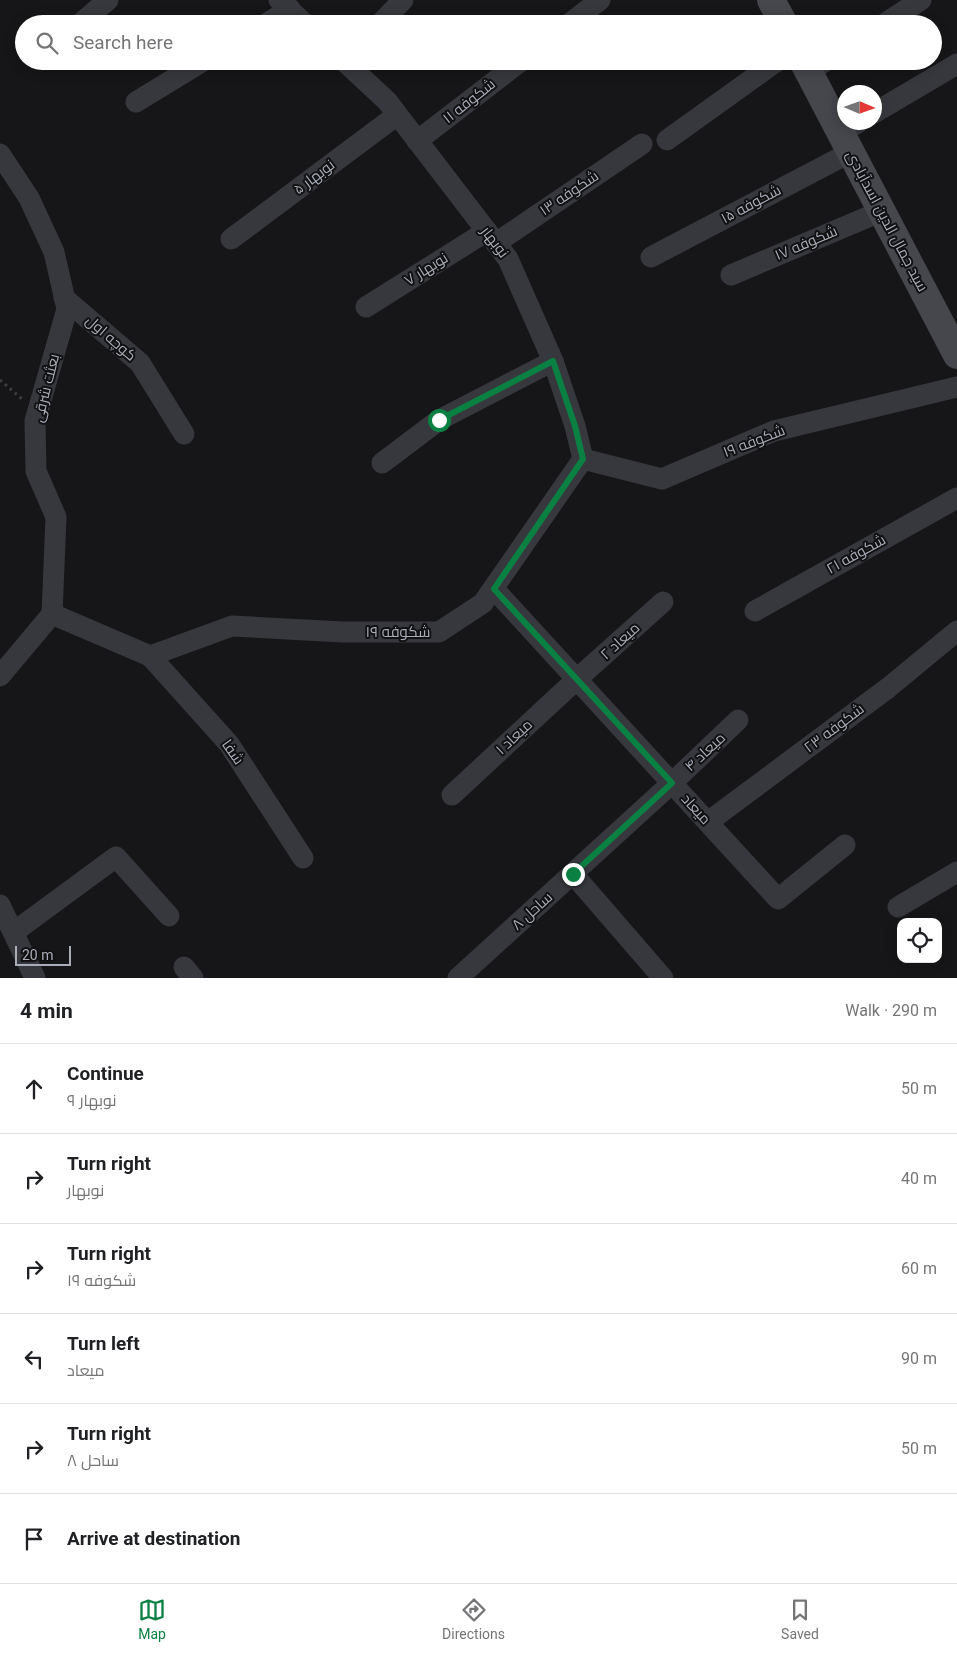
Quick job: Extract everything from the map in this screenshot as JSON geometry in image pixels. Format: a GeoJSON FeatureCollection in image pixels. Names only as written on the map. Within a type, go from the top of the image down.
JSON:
{"type":"FeatureCollection","features":[{"type":"Feature","properties":{"kind":"main road"},"geometry":{"type":"LineString","coordinates":[[771,0],[779,15]]}},
{"type":"Feature","properties":{"kind":"main road","name":"سید جمال الدین اسدآبادی"},"geometry":{"type":"LineString","coordinates":[[815,70],[850,136],[882,211],[957,355]]}},
{"type":"Feature","properties":{"kind":"street"},"geometry":{"type":"LineString","coordinates":[[90,15],[108,0]]}},
{"type":"Feature","properties":{"kind":"street"},"geometry":{"type":"LineString","coordinates":[[389,15],[403,0]]}},
{"type":"Feature","properties":{"kind":"street"},"geometry":{"type":"LineString","coordinates":[[581,15],[600,0]]}},
{"type":"Feature","properties":{"kind":"street"},"geometry":{"type":"LineString","coordinates":[[898,15],[921,0]]}},
{"type":"Feature","properties":{"kind":"street"},"geometry":{"type":"LineString","coordinates":[[275,15],[285,5],[296,15]]}},
{"type":"Feature","properties":{"kind":"street"},"geometry":{"type":"LineString","coordinates":[[882,108],[957,64]]}},
{"type":"Feature","properties":{"kind":"street"},"geometry":{"type":"LineString","coordinates":[[136,102],[188,70]]}},
{"type":"Feature","properties":{"kind":"street","name":"نوبهار"},"geometry":{"type":"LineString","coordinates":[[353,70],[387,102],[508,259],[553,361],[575,426],[583,459]]}},
{"type":"Feature","properties":{"kind":"street","name":"شکوفه ۱۱"},"geometry":{"type":"LineString","coordinates":[[417,141],[509,70]]}},
{"type":"Feature","properties":{"kind":"street"},"geometry":{"type":"LineString","coordinates":[[667,140],[764,70]]}},
{"type":"Feature","properties":{"kind":"street","name":"نوبهار ۵"},"geometry":{"type":"LineString","coordinates":[[231,239],[397,115]]}},
{"type":"Feature","properties":{"kind":"street","name":"شکوفه ۱۵"},"geometry":{"type":"LineString","coordinates":[[651,257],[850,136]]}},
{"type":"Feature","properties":{"kind":"street","name":"شکوفه ۱۳"},"geometry":{"type":"LineString","coordinates":[[492,237],[642,144]]}},
{"type":"Feature","properties":{"kind":"street","name":"بعثت شرقی"},"geometry":{"type":"LineString","coordinates":[[0,154],[29,198],[54,252],[67,308],[35,420],[36,471],[56,517],[52,614]]}},
{"type":"Feature","properties":{"kind":"street","name":"شکوفه ۱۷"},"geometry":{"type":"LineString","coordinates":[[731,275],[882,211]]}},
{"type":"Feature","properties":{"kind":"street","name":"نوبهار ۷"},"geometry":{"type":"LineString","coordinates":[[366,307],[492,237]]}},
{"type":"Feature","properties":{"kind":"street","name":"کوچه اول"},"geometry":{"type":"LineString","coordinates":[[64,298],[140,363],[184,434]]}},
{"type":"Feature","properties":{"kind":"street"},"geometry":{"type":"LineString","coordinates":[[382,463],[439,420],[553,361]]}},
{"type":"Feature","properties":{"kind":"street","name":"شکوفه ۱۹"},"geometry":{"type":"LineString","coordinates":[[150,656],[232,626],[343,632],[440,632],[483,602],[494,589],[583,459],[662,479],[774,431],[957,387]]}},
{"type":"Feature","properties":{"kind":"street","name":"شکوفه ۲۱"},"geometry":{"type":"LineString","coordinates":[[755,610],[957,498]]}},
{"type":"Feature","properties":{"kind":"street","name":"میعاد"},"geometry":{"type":"LineString","coordinates":[[494,589],[778,899],[845,845]]}},
{"type":"Feature","properties":{"kind":"street","name":"میعاد ۲"},"geometry":{"type":"LineString","coordinates":[[577,679],[663,602]]}},
{"type":"Feature","properties":{"kind":"street"},"geometry":{"type":"LineString","coordinates":[[0,676],[52,614],[150,656]]}},
{"type":"Feature","properties":{"kind":"street","name":"شکوفه ۲۳"},"geometry":{"type":"LineString","coordinates":[[708,822],[888,688],[957,631]]}},
{"type":"Feature","properties":{"kind":"street","name":"شفا"},"geometry":{"type":"LineString","coordinates":[[150,656],[229,744],[303,858]]}},
{"type":"Feature","properties":{"kind":"street","name":"میعاد ۱"},"geometry":{"type":"LineString","coordinates":[[452,795],[577,679]]}},
{"type":"Feature","properties":{"kind":"street","name":"میعاد ۴"},"geometry":{"type":"LineString","coordinates":[[672,783],[738,720]]}},
{"type":"Feature","properties":{"kind":"street","name":"ساحل ۸"},"geometry":{"type":"LineString","coordinates":[[458,978],[672,783]]}},
{"type":"Feature","properties":{"kind":"street"},"geometry":{"type":"LineString","coordinates":[[14,932],[116,857],[169,916]]}},
{"type":"Feature","properties":{"kind":"street"},"geometry":{"type":"LineString","coordinates":[[898,907],[957,872]]}},
{"type":"Feature","properties":{"kind":"street"},"geometry":{"type":"LineString","coordinates":[[573,874],[663,978]]}},
{"type":"Feature","properties":{"kind":"street"},"geometry":{"type":"LineString","coordinates":[[0,905],[35,978]]}},
{"type":"Feature","properties":{"kind":"path"},"geometry":{"type":"LineString","coordinates":[[0,380],[38,412]]}},
{"type":"Feature","properties":{"kind":"route"},"geometry":{"type":"LineString","coordinates":[[439,420],[553,361],[575,426],[583,459],[494,589],[672,783],[573,874]]}}]}
